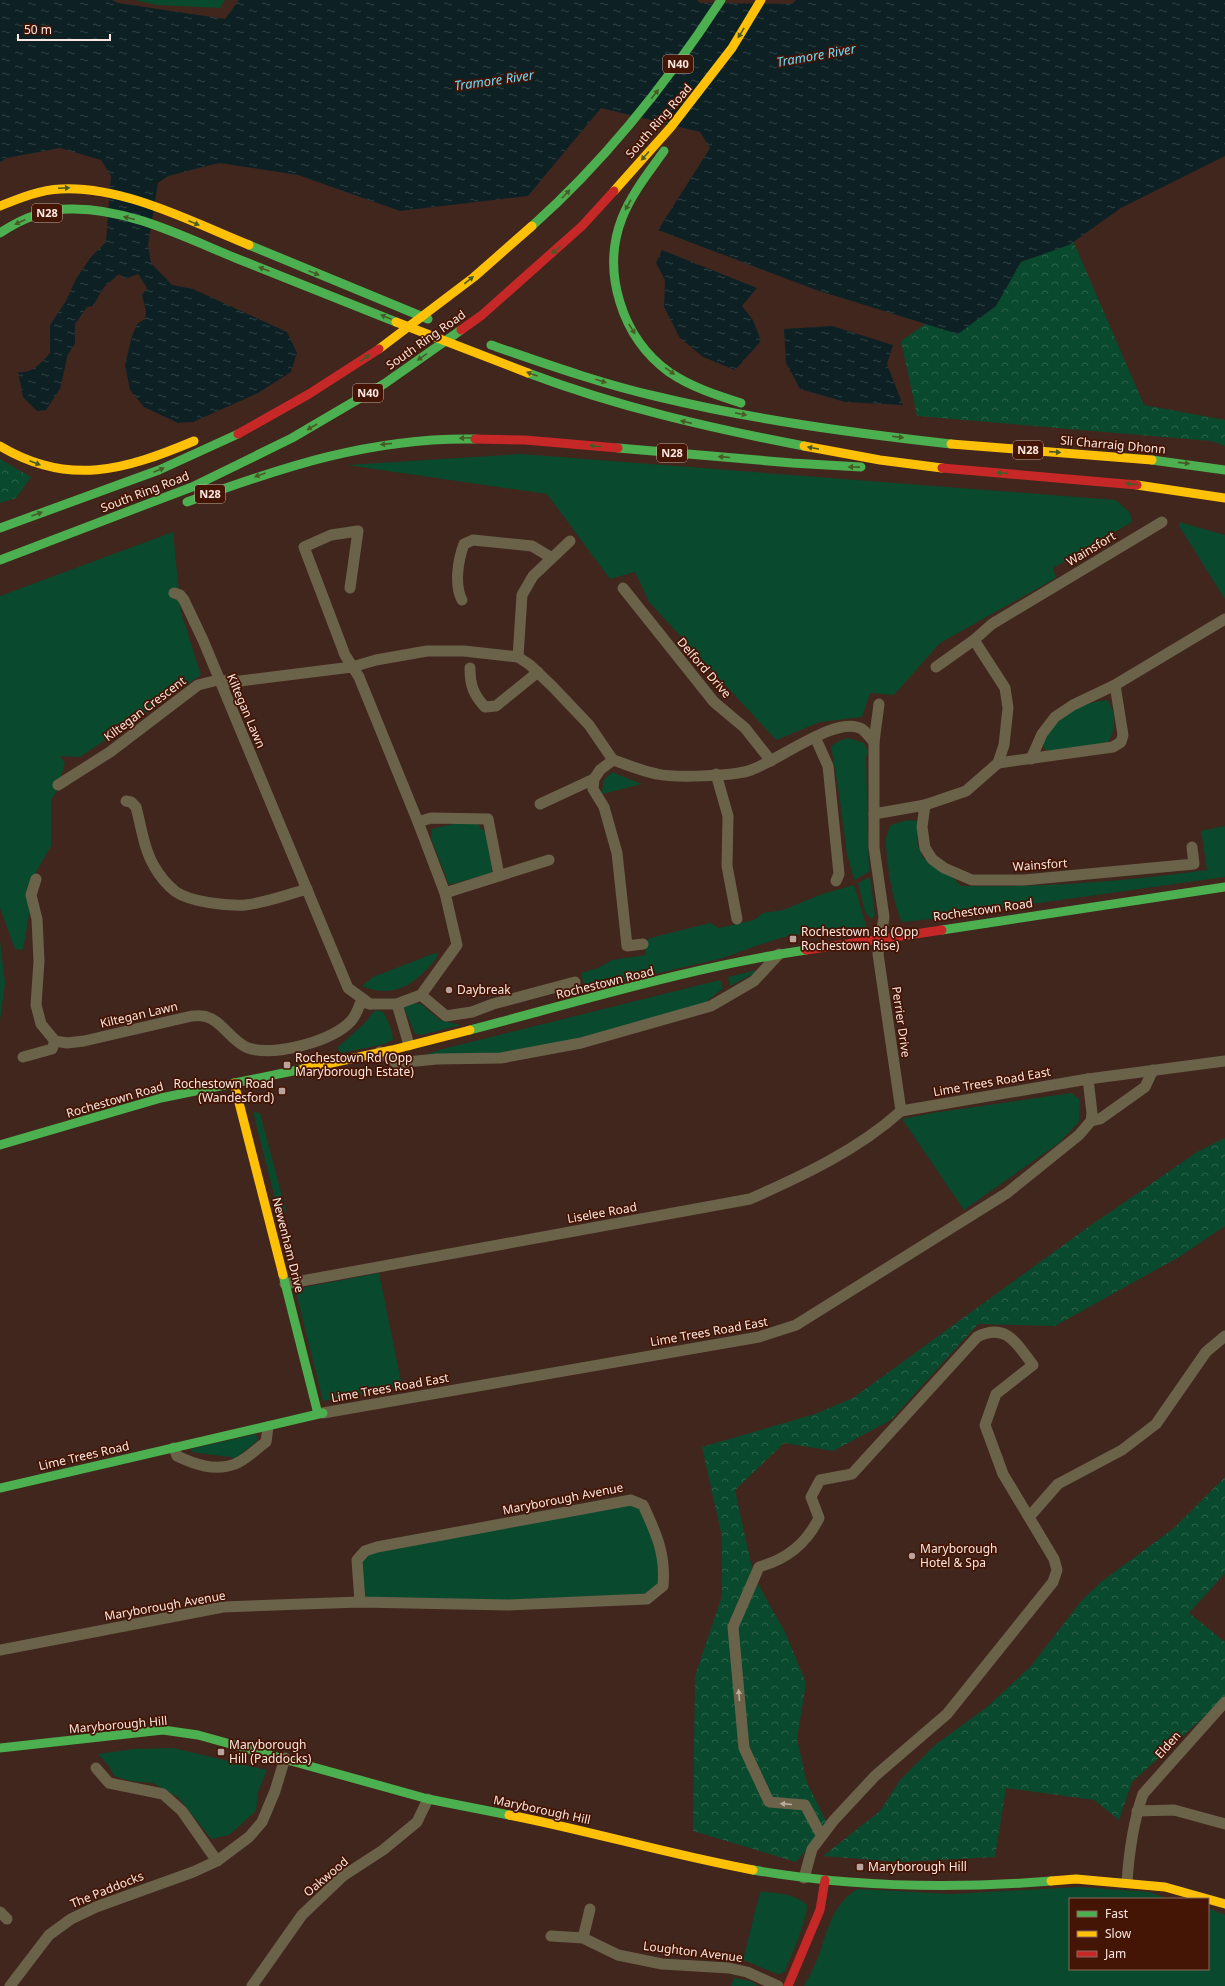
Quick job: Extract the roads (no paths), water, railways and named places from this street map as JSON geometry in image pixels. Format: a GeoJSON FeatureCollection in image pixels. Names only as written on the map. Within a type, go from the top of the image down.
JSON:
{"type":"FeatureCollection","features":[{"type":"Feature","properties":{"kind":"main road","name":"South Ring Road"},"geometry":{"type":"LineString","coordinates":[[0,528],[151,473],[210,448],[282,412],[333,380],[439,305],[528,231],[564,196],[630,124],[663,84],[721,0]]}},
{"type":"Feature","properties":{"kind":"main road","name":"South Ring Road"},"geometry":{"type":"LineString","coordinates":[[0,560],[192,487],[292,438],[384,384],[482,315],[582,226],[671,127],[702,89],[732,48],[761,0]]}},
{"type":"Feature","properties":{"kind":"main road"},"geometry":{"type":"LineString","coordinates":[[702,89],[682,127],[626,208],[615,244],[615,281],[623,315],[642,345],[668,371],[704,391],[751,406],[831,428]]}},
{"type":"Feature","properties":{"kind":"main road","name":"N28"},"geometry":{"type":"LineString","coordinates":[[0,206],[39,191],[67,187],[100,192],[158,208],[437,323]]}},
{"type":"Feature","properties":{"kind":"main road","name":"N28"},"geometry":{"type":"LineString","coordinates":[[0,233],[9,227],[37,215],[68,209],[99,211],[159,226],[474,352],[576,390],[618,404],[686,422],[844,454],[921,466],[1122,483],[1187,490],[1225,498]]}},
{"type":"Feature","properties":{"kind":"main road","name":"N28"},"geometry":{"type":"LineString","coordinates":[[451,328],[479,340],[563,370],[618,386],[743,415],[831,428]]}},
{"type":"Feature","properties":{"kind":"main road"},"geometry":{"type":"LineString","coordinates":[[250,416],[333,380]]}},
{"type":"Feature","properties":{"kind":"main road","name":"Sli Charraig Dhonn"},"geometry":{"type":"LineString","coordinates":[[831,428],[953,444],[1154,460],[1225,470]]}},
{"type":"Feature","properties":{"kind":"main road"},"geometry":{"type":"LineString","coordinates":[[0,446],[20,457],[42,466],[75,470],[100,469],[141,460],[199,438]]}},
{"type":"Feature","properties":{"kind":"main road","name":"N28"},"geometry":{"type":"LineString","coordinates":[[180,505],[278,469],[318,458],[377,445],[424,440],[482,438],[543,441],[642,451],[833,466],[921,466]]}},
{"type":"Feature","properties":{"kind":"main road"},"geometry":{"type":"LineString","coordinates":[[0,565],[61,547]]}},
{"type":"Feature","properties":{"kind":"main road","name":"Rochestown Road"},"geometry":{"type":"LineString","coordinates":[[0,1145],[161,1098],[409,1046],[672,978],[779,954],[880,937],[1225,887]]}},
{"type":"Feature","properties":{"kind":"main road","name":"Newenham Drive"},"geometry":{"type":"LineString","coordinates":[[234,1082],[285,1284],[321,1413]]}},
{"type":"Feature","properties":{"kind":"main road","name":"Lime Trees Road"},"geometry":{"type":"LineString","coordinates":[[0,1488],[268,1427],[321,1413]]}},
{"type":"Feature","properties":{"kind":"main road","name":"Maryborough Hill"},"geometry":{"type":"LineString","coordinates":[[0,1748],[163,1730],[198,1735],[285,1758],[330,1773],[428,1799],[569,1827],[695,1859],[804,1878],[910,1886],[1028,1883],[1076,1879],[1127,1882],[1165,1887],[1204,1898]]}},
{"type":"Feature","properties":{"kind":"main road"},"geometry":{"type":"LineString","coordinates":[[788,1986],[820,1910],[825,1880]]}},
{"type":"Feature","properties":{"kind":"main road","name":"Maryborough Hill"},"geometry":{"type":"LineString","coordinates":[[1209,1899],[1225,1904]]}},
{"type":"Feature","properties":{"kind":"street","name":"Wainsfort"},"geometry":{"type":"LineString","coordinates":[[936,666],[974,640],[992,624],[1162,522]]}},
{"type":"Feature","properties":{"kind":"street"},"geometry":{"type":"LineString","coordinates":[[350,588],[358,531],[331,535],[304,547],[345,655],[361,682],[418,822],[445,893],[457,945],[421,995],[397,1004],[370,1004]]}},
{"type":"Feature","properties":{"kind":"street"},"geometry":{"type":"LineString","coordinates":[[462,600],[458,592],[460,555],[464,544],[473,540],[532,546],[552,558]]}},
{"type":"Feature","properties":{"kind":"street"},"geometry":{"type":"LineString","coordinates":[[518,657],[522,595],[533,576],[570,541]]}},
{"type":"Feature","properties":{"kind":"street","name":"Delford Drive"},"geometry":{"type":"LineString","coordinates":[[622,588],[714,702],[745,728],[771,761]]}},
{"type":"Feature","properties":{"kind":"street","name":"Kiltegan Lawn"},"geometry":{"type":"LineString","coordinates":[[174,593],[180,595],[184,600],[203,640],[218,680],[348,988],[370,1004]]}},
{"type":"Feature","properties":{"kind":"street"},"geometry":{"type":"LineString","coordinates":[[1031,759],[1042,734],[1055,717],[1073,705],[1115,685],[1225,619]]}},
{"type":"Feature","properties":{"kind":"street"},"geometry":{"type":"LineString","coordinates":[[974,640],[1005,688],[1008,708],[1004,745],[998,764]]}},
{"type":"Feature","properties":{"kind":"street"},"geometry":{"type":"LineString","coordinates":[[352,667],[376,660],[427,651],[464,651],[518,657],[538,672],[589,725],[613,760],[658,774],[716,774],[748,772],[815,737],[842,726],[862,729],[874,742]]}},
{"type":"Feature","properties":{"kind":"street","name":"Kiltegan Crescent"},"geometry":{"type":"LineString","coordinates":[[58,785],[110,752],[198,685],[218,680],[232,682],[352,667]]}},
{"type":"Feature","properties":{"kind":"street"},"geometry":{"type":"LineString","coordinates":[[470,668],[470,683],[476,697],[485,707],[496,706],[538,672]]}},
{"type":"Feature","properties":{"kind":"street"},"geometry":{"type":"LineString","coordinates":[[874,814],[925,805],[966,791],[998,764],[1113,747],[1121,742],[1123,735],[1115,685]]}},
{"type":"Feature","properties":{"kind":"street","name":"Perrier Drive"},"geometry":{"type":"LineString","coordinates":[[879,704],[874,742],[874,848],[884,917],[878,954],[901,1111]]}},
{"type":"Feature","properties":{"kind":"street"},"geometry":{"type":"LineString","coordinates":[[815,737],[828,766],[839,874],[836,881]]}},
{"type":"Feature","properties":{"kind":"street"},"geometry":{"type":"LineString","coordinates":[[613,760],[600,770],[594,779],[593,789],[604,807],[617,853],[627,946],[643,944]]}},
{"type":"Feature","properties":{"kind":"street"},"geometry":{"type":"LineString","coordinates":[[716,774],[728,816],[727,866],[736,919]]}},
{"type":"Feature","properties":{"kind":"street"},"geometry":{"type":"LineString","coordinates":[[540,804],[594,779]]}},
{"type":"Feature","properties":{"kind":"street"},"geometry":{"type":"LineString","coordinates":[[126,801],[132,802],[136,807],[148,852],[154,866],[164,880],[182,895],[204,902],[245,905],[307,888]]}},
{"type":"Feature","properties":{"kind":"street","name":"Wainsfort"},"geometry":{"type":"LineString","coordinates":[[925,805],[922,827],[925,848],[932,859],[944,868],[972,880],[1024,880],[1194,864],[1192,847]]}},
{"type":"Feature","properties":{"kind":"street"},"geometry":{"type":"LineString","coordinates":[[418,822],[431,818],[488,819],[500,875]]}},
{"type":"Feature","properties":{"kind":"street"},"geometry":{"type":"LineString","coordinates":[[445,893],[549,860]]}},
{"type":"Feature","properties":{"kind":"street"},"geometry":{"type":"LineString","coordinates":[[23,1056],[52,1049],[55,1042],[41,1024],[36,1005],[39,961],[37,920],[31,895],[36,879]]}},
{"type":"Feature","properties":{"kind":"street"},"geometry":{"type":"LineString","coordinates":[[380,1052],[396,1063],[437,1059],[501,1058],[581,1043],[711,1006],[754,980],[779,954]]}},
{"type":"Feature","properties":{"kind":"street"},"geometry":{"type":"LineString","coordinates":[[421,995],[446,1016],[472,1012],[493,1004],[575,982]]}},
{"type":"Feature","properties":{"kind":"street","name":"Kiltegan Lawn"},"geometry":{"type":"LineString","coordinates":[[55,1042],[67,1043],[84,1041],[192,1016],[208,1017],[219,1024],[233,1039],[248,1048],[262,1050],[278,1049],[300,1046],[341,1029],[352,1020],[362,1002],[370,1004]]}},
{"type":"Feature","properties":{"kind":"street"},"geometry":{"type":"LineString","coordinates":[[397,1004],[409,1046]]}},
{"type":"Feature","properties":{"kind":"street","name":"Lime Trees Road East"},"geometry":{"type":"LineString","coordinates":[[901,1111],[1088,1079],[1225,1061]]}},
{"type":"Feature","properties":{"kind":"street"},"geometry":{"type":"LineString","coordinates":[[1088,1079],[1092,1113],[1090,1121],[1100,1119],[1145,1087],[1154,1070]]}},
{"type":"Feature","properties":{"kind":"street","name":"Liselee Road"},"geometry":{"type":"LineString","coordinates":[[285,1284],[750,1199],[794,1179],[859,1142],[901,1111]]}},
{"type":"Feature","properties":{"kind":"street","name":"Lime Trees Road East"},"geometry":{"type":"LineString","coordinates":[[321,1413],[777,1332],[796,1325],[1007,1193],[1079,1135],[1090,1121]]}},
{"type":"Feature","properties":{"kind":"street"},"geometry":{"type":"LineString","coordinates":[[804,1878],[812,1849],[821,1835],[847,1805],[876,1776],[947,1714],[1053,1582],[1056,1570],[1054,1559],[1003,1474],[985,1425],[996,1394],[1033,1365],[1010,1337],[999,1331],[987,1332],[977,1337],[852,1474],[820,1480],[810,1497],[819,1518],[812,1532],[785,1557],[759,1567],[733,1627],[744,1748],[769,1802],[805,1805],[821,1835]]}},
{"type":"Feature","properties":{"kind":"street"},"geometry":{"type":"LineString","coordinates":[[1029,1517],[1058,1484],[1122,1450],[1156,1424],[1206,1352],[1225,1336]]}},
{"type":"Feature","properties":{"kind":"street"},"geometry":{"type":"LineString","coordinates":[[174,1448],[177,1456],[194,1464],[215,1468],[235,1464],[266,1442],[268,1427]]}},
{"type":"Feature","properties":{"kind":"street","name":"Maryborough Avenue"},"geometry":{"type":"LineString","coordinates":[[0,1650],[223,1607],[360,1602],[508,1606],[647,1599],[664,1586],[665,1568],[658,1538],[643,1505],[631,1500],[378,1547],[365,1551],[357,1560],[360,1602]]}},
{"type":"Feature","properties":{"kind":"street","name":"Elden"},"geometry":{"type":"LineString","coordinates":[[1127,1882],[1129,1850],[1137,1811],[1143,1794],[1225,1702]]}},
{"type":"Feature","properties":{"kind":"street","name":"The Paddocks"},"geometry":{"type":"LineString","coordinates":[[10,1986],[49,1935],[71,1919],[96,1907],[193,1872],[217,1861],[249,1837],[262,1822],[275,1791],[285,1758]]}},
{"type":"Feature","properties":{"kind":"street"},"geometry":{"type":"LineString","coordinates":[[96,1768],[109,1783],[163,1794],[182,1811],[217,1861]]}},
{"type":"Feature","properties":{"kind":"street","name":"Oakwood"},"geometry":{"type":"LineString","coordinates":[[252,1986],[302,1915],[343,1876],[383,1850],[417,1822],[428,1799]]}},
{"type":"Feature","properties":{"kind":"street"},"geometry":{"type":"LineString","coordinates":[[1137,1811],[1174,1810],[1225,1824]]}},
{"type":"Feature","properties":{"kind":"street"},"geometry":{"type":"LineString","coordinates":[[583,1938],[590,1909]]}},
{"type":"Feature","properties":{"kind":"street","name":"Loughton Avenue"},"geometry":{"type":"LineString","coordinates":[[551,1936],[583,1938],[618,1955],[662,1964],[729,1968],[747,1972],[778,1986]]}},
{"type":"Feature","properties":{"kind":"water","name":"Tramore River"},"geometry":{"type":"Polygon","coordinates":[[[0,0],[112,0],[118,3],[225,19],[239,0],[697,0],[700,3],[792,4],[796,0],[1225,0],[1225,156],[1121,208],[1069,245],[1021,262],[996,306],[958,334],[816,290],[658,230],[710,148],[700,132],[601,108],[528,196],[400,211],[298,175],[219,163],[168,176],[158,183],[148,245],[151,263],[172,285],[193,289],[287,332],[297,353],[291,372],[258,393],[193,422],[178,423],[144,407],[130,390],[125,365],[132,336],[137,324],[145,319],[146,311],[142,295],[147,288],[138,274],[125,279],[119,274],[104,287],[93,306],[87,307],[75,324],[75,344],[68,354],[60,389],[46,410],[37,411],[23,397],[18,372],[32,370],[50,353],[50,325],[66,301],[76,279],[91,257],[106,242],[111,176],[101,160],[60,148],[7,158],[0,162],[0,0]]]}},
{"type":"Feature","properties":{"kind":"water"},"geometry":{"type":"Polygon","coordinates":[[[662,250],[757,288],[742,306],[753,320],[761,341],[735,370],[703,357],[680,338],[664,307],[665,280],[656,263],[662,250]]]}},
{"type":"Feature","properties":{"kind":"water"},"geometry":{"type":"Polygon","coordinates":[[[832,326],[893,345],[887,364],[903,405],[845,402],[800,389],[786,363],[784,329],[832,326]]]}},
{"type":"Feature","properties":{"kind":"place","name":"Rochestown Rd (Opp Rochestown Rise)"},"geometry":{"type":"Point","coordinates":[793,939]}},
{"type":"Feature","properties":{"kind":"place","name":"Daybreak"},"geometry":{"type":"Point","coordinates":[449,990]}},
{"type":"Feature","properties":{"kind":"place","name":"Rochestown Rd (Opp Maryborough Estate)"},"geometry":{"type":"Point","coordinates":[287,1065]}},
{"type":"Feature","properties":{"kind":"place","name":"Rochestown Road (Wandesford)"},"geometry":{"type":"Point","coordinates":[282,1091]}},
{"type":"Feature","properties":{"kind":"place","name":"Maryborough Hotel & Spa"},"geometry":{"type":"Point","coordinates":[912,1556]}},
{"type":"Feature","properties":{"kind":"place","name":"Maryborough Hill (Paddocks)"},"geometry":{"type":"Point","coordinates":[221,1752]}},
{"type":"Feature","properties":{"kind":"place","name":"Maryborough Hill"},"geometry":{"type":"Point","coordinates":[860,1867]}}]}
